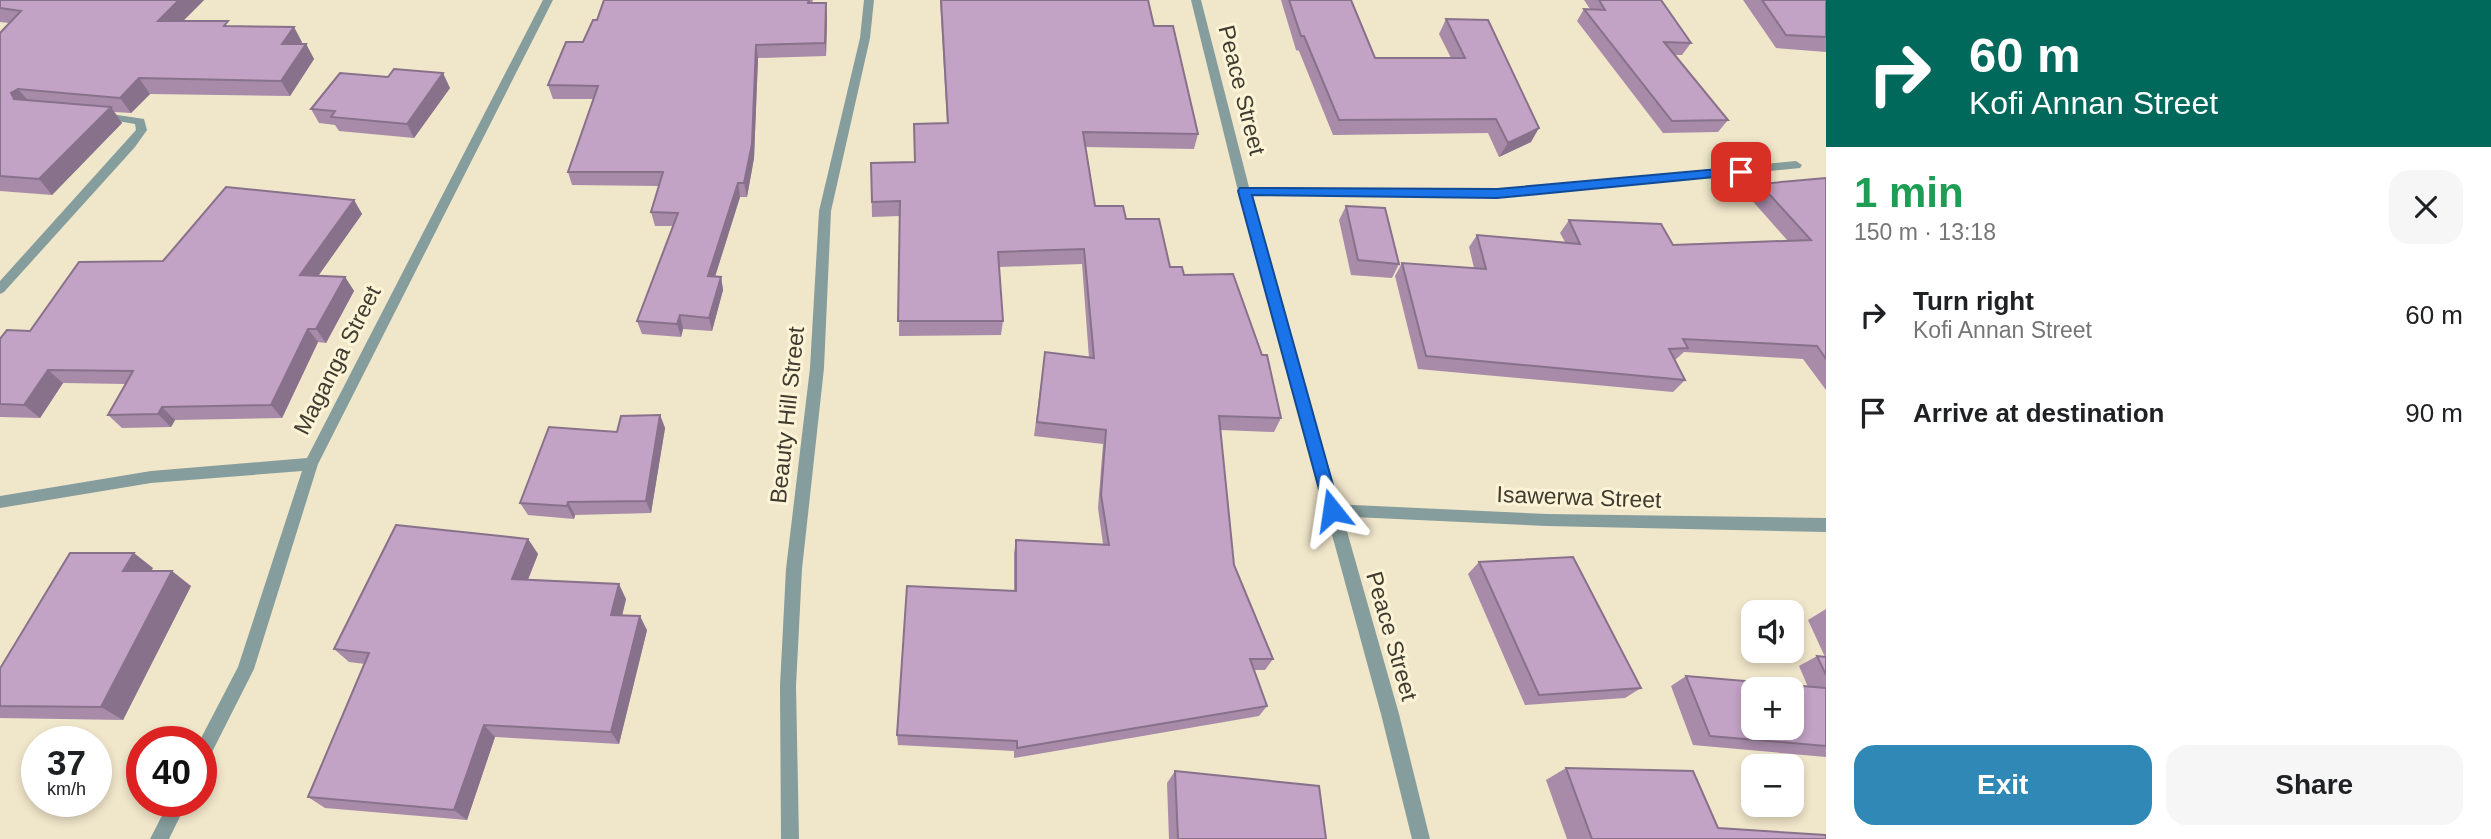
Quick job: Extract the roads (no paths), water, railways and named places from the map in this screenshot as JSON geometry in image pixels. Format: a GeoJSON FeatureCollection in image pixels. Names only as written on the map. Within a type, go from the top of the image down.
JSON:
{"type":"FeatureCollection","features":[{"type":"Feature","properties":{"kind":"street","name":"Maganga Street"},"geometry":{"type":"LineString","coordinates":[[217,726],[246,669],[311,464],[548,0]]}},
{"type":"Feature","properties":{"kind":"street","name":"Beauty Hill Street"},"geometry":{"type":"LineString","coordinates":[[790,839],[788,686],[794,569],[817,368],[825,211],[865,38],[869,0]]}},
{"type":"Feature","properties":{"kind":"street","name":"Peace Street"},"geometry":{"type":"LineString","coordinates":[[1196,0],[1244,191],[1390,714],[1422,839]]}},
{"type":"Feature","properties":{"kind":"street"},"geometry":{"type":"LineString","coordinates":[[0,289],[142,130],[140,121],[81,113]]}},
{"type":"Feature","properties":{"kind":"street"},"geometry":{"type":"LineString","coordinates":[[1244,191],[1497,194],[1685,178],[1796,165]]}},
{"type":"Feature","properties":{"kind":"street"},"geometry":{"type":"LineString","coordinates":[[0,502],[194,472],[311,464]]}},
{"type":"Feature","properties":{"kind":"street","name":"Isawerwa Street"},"geometry":{"type":"LineString","coordinates":[[1332,510],[1547,520],[1826,525]]}},
{"type":"Feature","properties":{"kind":"street"},"geometry":{"type":"LineString","coordinates":[[159,839],[170,817]]}}]}
